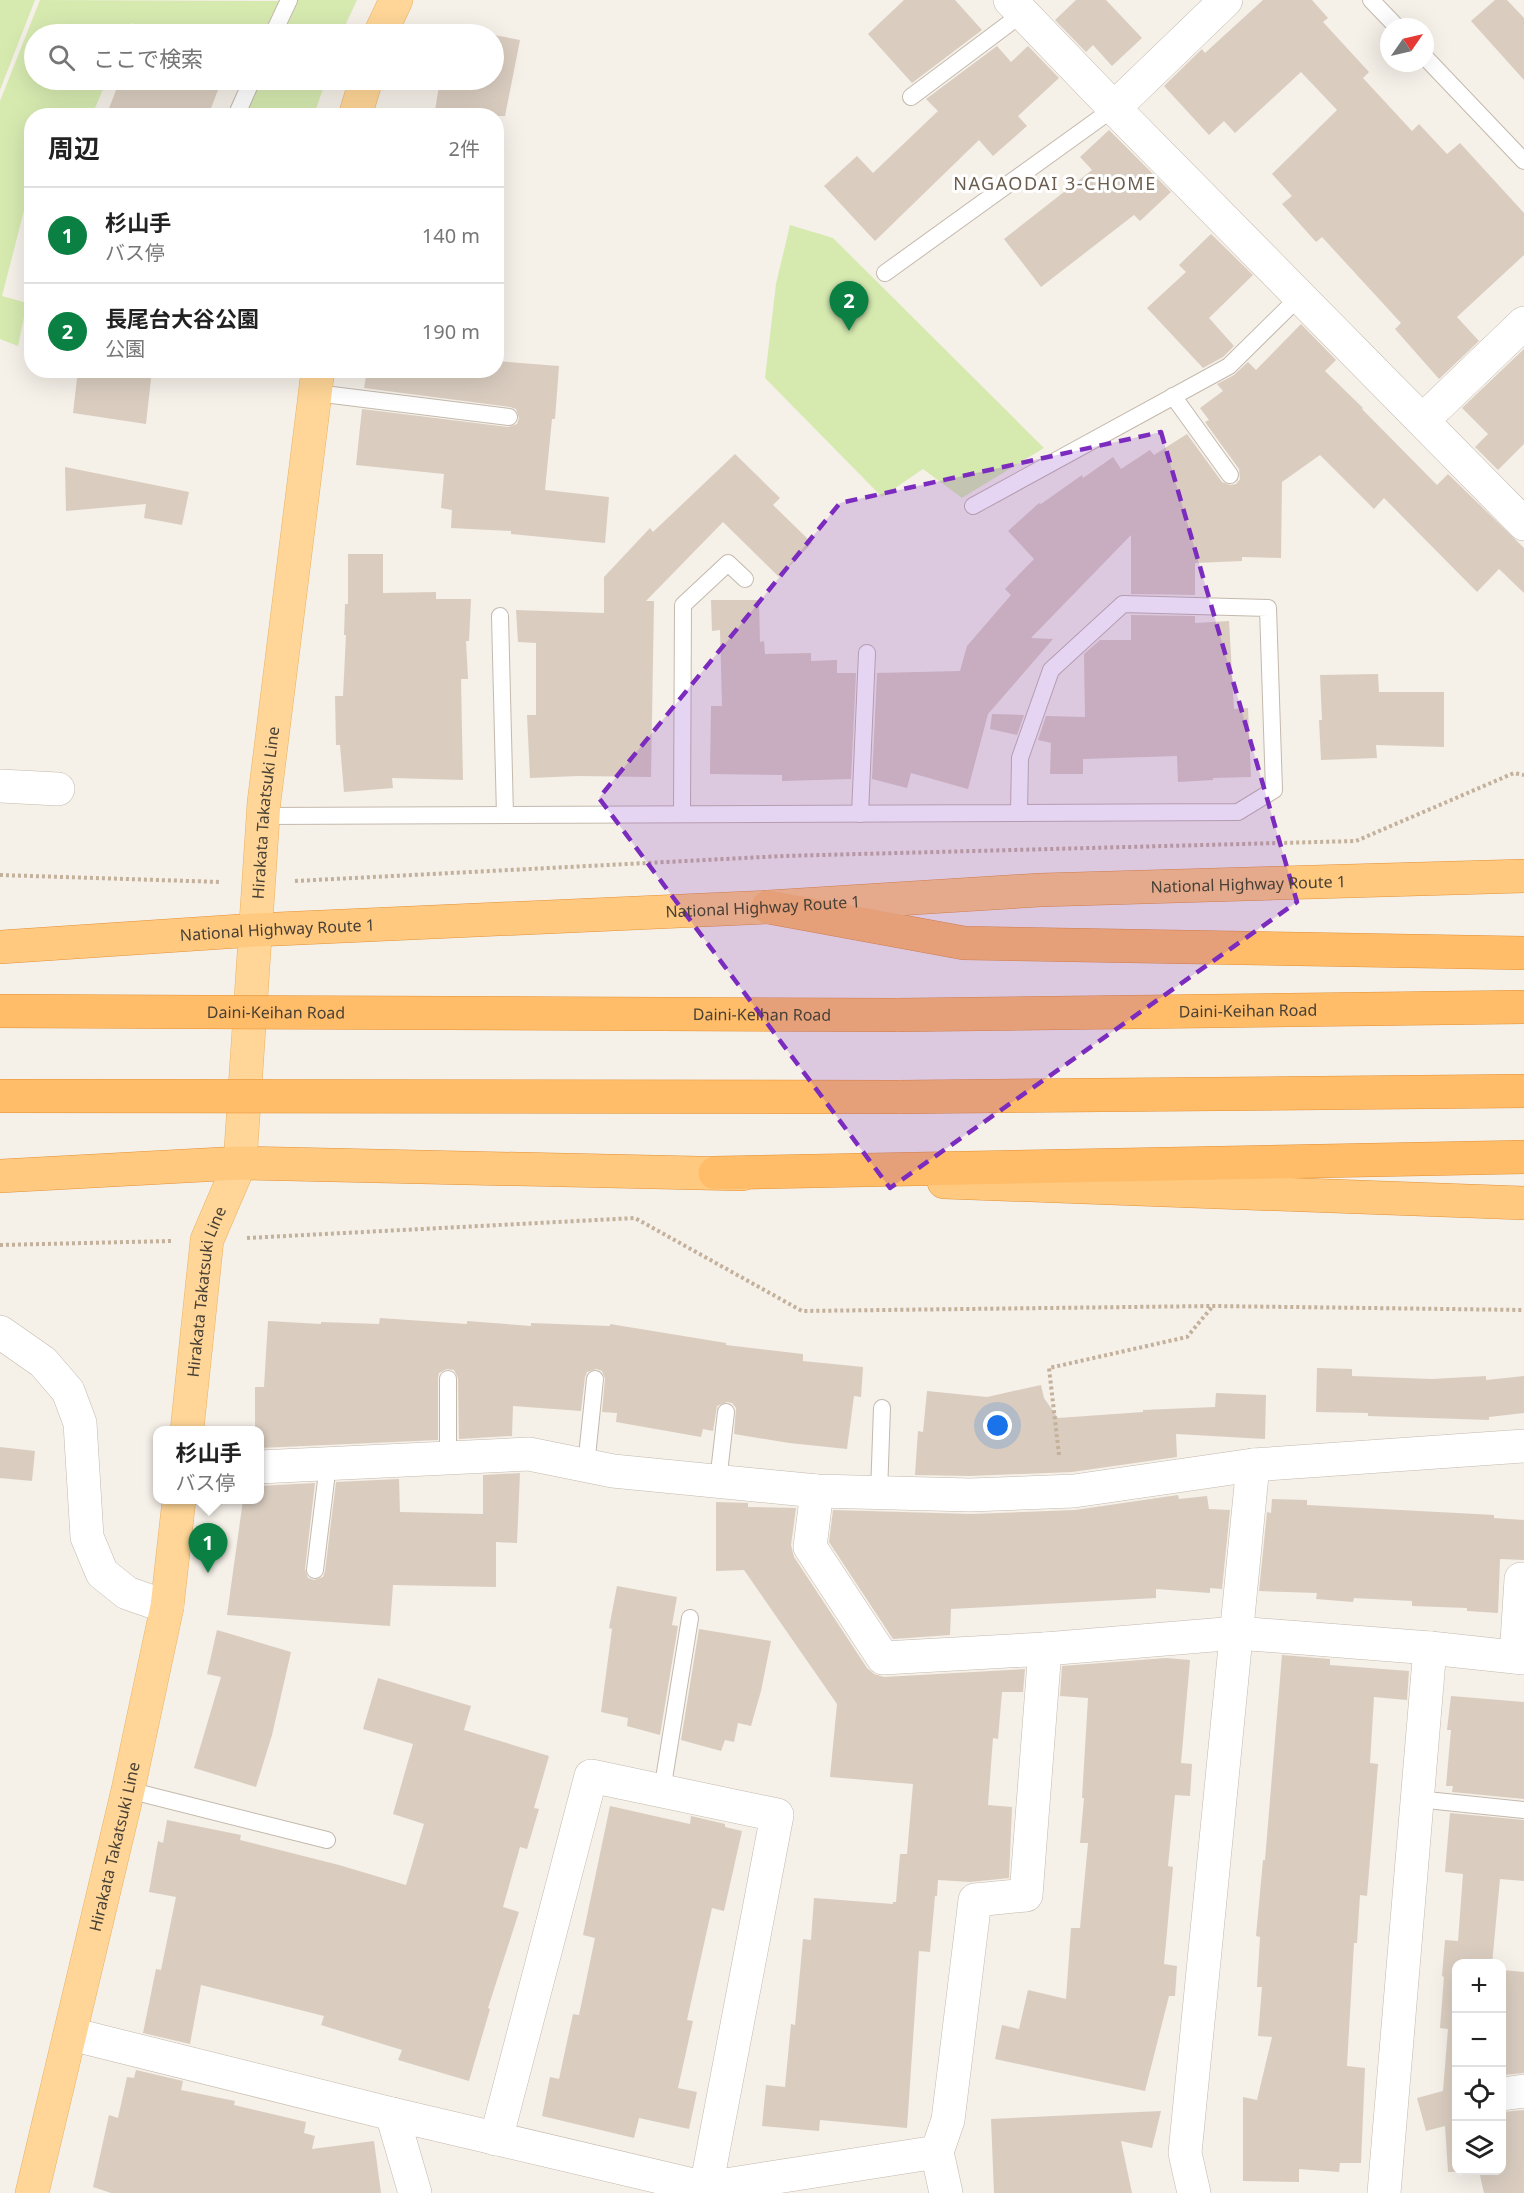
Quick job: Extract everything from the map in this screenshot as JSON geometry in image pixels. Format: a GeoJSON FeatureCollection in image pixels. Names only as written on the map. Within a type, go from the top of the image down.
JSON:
{"type":"FeatureCollection","features":[{"type":"Feature","properties":{"kind":"highway","name":"National Highway Route 1"},"geometry":{"type":"LineString","coordinates":[[0,948],[255,930],[768,907],[1040,890],[1524,876]]}},
{"type":"Feature","properties":{"kind":"highway"},"geometry":{"type":"LineString","coordinates":[[768,907],[964,943],[1524,953]]}},
{"type":"Feature","properties":{"kind":"highway","name":"Daini-Keihan Road"},"geometry":{"type":"LineString","coordinates":[[0,1011],[896,1015],[1524,1007]]}},
{"type":"Feature","properties":{"kind":"highway"},"geometry":{"type":"LineString","coordinates":[[0,1096],[898,1097],[1524,1091]]}},
{"type":"Feature","properties":{"kind":"highway"},"geometry":{"type":"LineString","coordinates":[[716,1173],[1524,1156]]}},
{"type":"Feature","properties":{"kind":"highway"},"geometry":{"type":"LineString","coordinates":[[0,1176],[240,1162],[716,1173],[1524,1203]]}},
{"type":"Feature","properties":{"kind":"main road"},"geometry":{"type":"LineString","coordinates":[[385,24],[396,0]]}},
{"type":"Feature","properties":{"kind":"main road"},"geometry":{"type":"LineString","coordinates":[[357,108],[363,90]]}},
{"type":"Feature","properties":{"kind":"main road","name":"Hirakata Takatsuki Line"},"geometry":{"type":"LineString","coordinates":[[188,1426],[207,1240],[240,1162],[263,816],[317,382]]}},
{"type":"Feature","properties":{"kind":"main road","name":"Hirakata Takatsuki Line"},"geometry":{"type":"LineString","coordinates":[[32,2193],[128,1790],[166,1607],[179,1504]]}},
{"type":"Feature","properties":{"kind":"street"},"geometry":{"type":"LineString","coordinates":[[1114,108],[1226,0]]}},
{"type":"Feature","properties":{"kind":"street"},"geometry":{"type":"LineString","coordinates":[[1016,6],[1524,524]]}},
{"type":"Feature","properties":{"kind":"street"},"geometry":{"type":"LineString","coordinates":[[1423,420],[1524,323]]}},
{"type":"Feature","properties":{"kind":"street"},"geometry":{"type":"LineString","coordinates":[[0,786],[58,789]]}},
{"type":"Feature","properties":{"kind":"street"},"geometry":{"type":"LineString","coordinates":[[0,1332],[43,1362],[68,1391],[80,1423],[87,1537],[102,1573],[127,1593],[166,1607]]}},
{"type":"Feature","properties":{"kind":"street"},"geometry":{"type":"LineString","coordinates":[[264,1467],[529,1454],[613,1471],[817,1491],[970,1495],[1063,1492],[1253,1465],[1524,1446]]}},
{"type":"Feature","properties":{"kind":"street"},"geometry":{"type":"LineString","coordinates":[[1194,2193],[1185,2153],[1253,1465]]}},
{"type":"Feature","properties":{"kind":"street"},"geometry":{"type":"LineString","coordinates":[[817,1491],[810,1547],[883,1658],[1045,1649],[1237,1633],[1430,1648],[1520,1658],[1521,1579]]}},
{"type":"Feature","properties":{"kind":"street"},"geometry":{"type":"LineString","coordinates":[[1383,2193],[1430,1648]]}},
{"type":"Feature","properties":{"kind":"street"},"geometry":{"type":"LineString","coordinates":[[946,2193],[937,2152],[948,2120],[975,1900],[1026,1895],[1045,1649]]}},
{"type":"Feature","properties":{"kind":"street"},"geometry":{"type":"LineString","coordinates":[[496,2139],[591,1776],[777,1815],[705,2191]]}},
{"type":"Feature","properties":{"kind":"street"},"geometry":{"type":"LineString","coordinates":[[70,2034],[705,2191],[937,2152]]}},
{"type":"Feature","properties":{"kind":"street"},"geometry":{"type":"LineString","coordinates":[[1506,2093],[1524,2091]]}},
{"type":"Feature","properties":{"kind":"street"},"geometry":{"type":"LineString","coordinates":[[392,2114],[415,2193]]}},
{"type":"Feature","properties":{"kind":"lane"},"geometry":{"type":"LineString","coordinates":[[278,24],[289,0]]}},
{"type":"Feature","properties":{"kind":"lane"},"geometry":{"type":"LineString","coordinates":[[1371,0],[1388,18]]}},
{"type":"Feature","properties":{"kind":"lane"},"geometry":{"type":"LineString","coordinates":[[911,97],[1016,6]]}},
{"type":"Feature","properties":{"kind":"lane"},"geometry":{"type":"LineString","coordinates":[[1434,67],[1524,162]]}},
{"type":"Feature","properties":{"kind":"lane"},"geometry":{"type":"LineString","coordinates":[[240,108],[248,90]]}},
{"type":"Feature","properties":{"kind":"lane"},"geometry":{"type":"LineString","coordinates":[[885,273],[1114,108]]}},
{"type":"Feature","properties":{"kind":"lane"},"geometry":{"type":"LineString","coordinates":[[973,506],[1229,366],[1300,296]]}},
{"type":"Feature","properties":{"kind":"lane"},"geometry":{"type":"LineString","coordinates":[[317,382],[509,417]]}},
{"type":"Feature","properties":{"kind":"lane"},"geometry":{"type":"LineString","coordinates":[[1173,396],[1230,475]]}},
{"type":"Feature","properties":{"kind":"lane"},"geometry":{"type":"LineString","coordinates":[[682,814],[683,605],[728,563],[745,579]]}},
{"type":"Feature","properties":{"kind":"lane"},"geometry":{"type":"LineString","coordinates":[[263,816],[860,813],[1019,813],[1238,812],[1274,790],[1268,608],[1122,604],[1051,669],[1020,758],[1019,813]]}},
{"type":"Feature","properties":{"kind":"lane"},"geometry":{"type":"LineString","coordinates":[[500,616],[505,815]]}},
{"type":"Feature","properties":{"kind":"lane"},"geometry":{"type":"LineString","coordinates":[[860,813],[867,653]]}},
{"type":"Feature","properties":{"kind":"lane"},"geometry":{"type":"LineString","coordinates":[[448,1379],[448,1458]]}},
{"type":"Feature","properties":{"kind":"lane"},"geometry":{"type":"LineString","coordinates":[[586,1466],[595,1379]]}},
{"type":"Feature","properties":{"kind":"lane"},"geometry":{"type":"LineString","coordinates":[[879,1493],[882,1408]]}},
{"type":"Feature","properties":{"kind":"lane"},"geometry":{"type":"LineString","coordinates":[[718,1481],[726,1412]]}},
{"type":"Feature","properties":{"kind":"lane"},"geometry":{"type":"LineString","coordinates":[[315,1570],[328,1464]]}},
{"type":"Feature","properties":{"kind":"lane"},"geometry":{"type":"LineString","coordinates":[[662,1791],[690,1618]]}},
{"type":"Feature","properties":{"kind":"lane"},"geometry":{"type":"LineString","coordinates":[[128,1790],[327,1840]]}},
{"type":"Feature","properties":{"kind":"lane"},"geometry":{"type":"LineString","coordinates":[[1417,1799],[1524,1810]]}},
{"type":"Feature","properties":{"kind":"path"},"geometry":{"type":"LineString","coordinates":[[0,875],[258,883],[783,856],[1356,841],[1514,773],[1524,775]]}},
{"type":"Feature","properties":{"kind":"path"},"geometry":{"type":"LineString","coordinates":[[0,1245],[207,1240],[635,1218],[802,1311],[1212,1306],[1524,1310]]}},
{"type":"Feature","properties":{"kind":"path"},"geometry":{"type":"LineString","coordinates":[[1063,1492],[1049,1368],[1187,1337],[1212,1306]]}},
{"type":"Feature","properties":{"kind":"highlighted area"},"geometry":{"type":"Polygon","coordinates":[[[1161,432],[1297,902],[890,1188],[599,798],[840,503],[1161,432]]]}},
{"type":"Feature","properties":{"kind":"green space"},"geometry":{"type":"Polygon","coordinates":[[[0,0],[35,0],[24,24],[0,90],[0,0]]]}},
{"type":"Feature","properties":{"kind":"green space"},"geometry":{"type":"Polygon","coordinates":[[[40,0],[279,1],[269,24],[30,24],[40,0]]]}},
{"type":"Feature","properties":{"kind":"green space"},"geometry":{"type":"Polygon","coordinates":[[[294,0],[357,0],[346,24],[283,24],[294,0]]]}},
{"type":"Feature","properties":{"kind":"green space"},"geometry":{"type":"Polygon","coordinates":[[[24,40],[24,90],[103,90],[95,108],[24,108],[24,211],[2,296],[24,302],[24,317],[18,346],[0,339],[0,101],[24,40]]]}},
{"type":"Feature","properties":{"kind":"green space"},"geometry":{"type":"Polygon","coordinates":[[[254,90],[323,90],[316,108],[246,108],[254,90]]]}},
{"type":"Feature","properties":{"kind":"green space"},"geometry":{"type":"Polygon","coordinates":[[[790,225],[833,238],[1044,448],[962,498],[923,469],[882,497],[765,378],[776,284],[790,225]]]}},
{"type":"Feature","properties":{"kind":"building"},"geometry":{"type":"Polygon","coordinates":[[[904,0],[955,0],[982,30],[912,83],[868,34],[904,0]]]}},
{"type":"Feature","properties":{"kind":"building"},"geometry":{"type":"Polygon","coordinates":[[[1076,0],[1106,0],[1142,38],[1112,66],[1093,45],[1086,52],[1055,20],[1076,0]]]}},
{"type":"Feature","properties":{"kind":"building"},"geometry":{"type":"Polygon","coordinates":[[[1263,0],[1312,0],[1328,18],[1323,22],[1369,72],[1363,78],[1412,131],[1419,124],[1447,154],[1460,143],[1524,213],[1524,255],[1457,317],[1479,341],[1439,379],[1395,329],[1401,323],[1322,237],[1316,242],[1282,204],[1292,196],[1272,174],[1337,110],[1301,72],[1235,133],[1224,121],[1209,135],[1164,86],[1202,49],[1205,53],[1263,0]]]}},
{"type":"Feature","properties":{"kind":"building"},"geometry":{"type":"Polygon","coordinates":[[[1495,0],[1507,0],[1524,18],[1524,80],[1471,21],[1495,0]]]}},
{"type":"Feature","properties":{"kind":"building"},"geometry":{"type":"Polygon","coordinates":[[[504,37],[520,40],[505,116],[504,108],[435,108],[438,90],[504,90],[504,37]]]}},
{"type":"Feature","properties":{"kind":"building"},"geometry":{"type":"Polygon","coordinates":[[[997,46],[1011,62],[1028,46],[1059,78],[1018,116],[1027,126],[993,156],[979,140],[875,241],[824,186],[857,156],[873,173],[938,111],[926,99],[997,46]]]}},
{"type":"Feature","properties":{"kind":"building"},"geometry":{"type":"Polygon","coordinates":[[[116,90],[218,90],[211,108],[109,108],[116,90]]]}},
{"type":"Feature","properties":{"kind":"building"},"geometry":{"type":"Polygon","coordinates":[[[1109,130],[1171,192],[1140,221],[1134,215],[1041,287],[1004,239],[1092,170],[1080,157],[1109,130]]]}},
{"type":"Feature","properties":{"kind":"building"},"geometry":{"type":"Polygon","coordinates":[[[1211,234],[1253,275],[1209,318],[1234,346],[1223,357],[1203,368],[1147,308],[1186,272],[1179,265],[1211,234]]]}},
{"type":"Feature","properties":{"kind":"building"},"geometry":{"type":"Polygon","coordinates":[[[1301,324],[1336,360],[1325,371],[1437,485],[1448,474],[1524,548],[1524,593],[1499,569],[1477,592],[1384,498],[1374,509],[1320,455],[1282,482],[1281,558],[1242,557],[1242,561],[1195,563],[1195,595],[1131,594],[1131,535],[1031,638],[1053,639],[988,714],[968,789],[911,773],[907,788],[872,779],[877,673],[960,671],[967,646],[1011,595],[1005,589],[1034,559],[1008,531],[1039,503],[1041,504],[1082,475],[1083,478],[1113,457],[1121,469],[1150,450],[1154,455],[1187,434],[1222,482],[1230,485],[1236,484],[1240,479],[1239,469],[1205,422],[1209,420],[1200,408],[1223,391],[1217,384],[1234,375],[1248,362],[1256,370],[1301,324]]]}},
{"type":"Feature","properties":{"kind":"building"},"geometry":{"type":"Polygon","coordinates":[[[1524,349],[1524,444],[1498,470],[1475,447],[1488,434],[1462,408],[1524,349]]]}},
{"type":"Feature","properties":{"kind":"building"},"geometry":{"type":"Polygon","coordinates":[[[504,362],[559,366],[555,419],[552,419],[545,490],[609,497],[605,543],[511,534],[511,531],[451,528],[452,510],[441,508],[444,474],[356,465],[362,409],[508,427],[517,424],[519,418],[516,409],[364,388],[366,378],[504,378],[504,362]]]}},
{"type":"Feature","properties":{"kind":"building"},"geometry":{"type":"Polygon","coordinates":[[[77,378],[151,378],[146,424],[73,413],[77,378]]]}},
{"type":"Feature","properties":{"kind":"building"},"geometry":{"type":"Polygon","coordinates":[[[735,454],[780,498],[773,505],[812,543],[779,577],[723,522],[646,601],[654,601],[651,777],[530,778],[527,715],[536,715],[536,643],[518,642],[516,610],[604,613],[604,577],[650,528],[653,532],[735,454]]]}},
{"type":"Feature","properties":{"kind":"building"},"geometry":{"type":"Polygon","coordinates":[[[65,467],[189,492],[182,525],[144,518],[146,504],[66,511],[65,467]]]}},
{"type":"Feature","properties":{"kind":"building"},"geometry":{"type":"Polygon","coordinates":[[[348,554],[383,554],[383,593],[436,592],[436,599],[471,599],[469,641],[466,641],[468,679],[461,679],[463,780],[392,778],[393,788],[344,792],[340,745],[336,745],[335,696],[343,696],[348,554]]]}},
{"type":"Feature","properties":{"kind":"building"},"geometry":{"type":"Polygon","coordinates":[[[711,600],[759,600],[760,642],[764,641],[765,654],[811,653],[811,661],[837,660],[837,673],[856,673],[851,779],[782,781],[782,775],[710,774],[711,706],[722,706],[720,630],[712,631],[711,600]]]}},
{"type":"Feature","properties":{"kind":"building"},"geometry":{"type":"Polygon","coordinates":[[[1131,615],[1195,616],[1195,623],[1229,621],[1234,709],[1248,708],[1251,777],[1178,782],[1177,756],[1083,759],[1083,774],[1050,774],[1051,743],[1038,740],[1046,716],[1085,717],[1084,654],[1100,640],[1131,640],[1131,615]]]}},
{"type":"Feature","properties":{"kind":"building"},"geometry":{"type":"Polygon","coordinates":[[[1378,674],[1379,692],[1444,692],[1444,747],[1376,745],[1377,758],[1321,760],[1320,675],[1378,674]]]}},
{"type":"Feature","properties":{"kind":"building"},"geometry":{"type":"Polygon","coordinates":[[[992,714],[1024,715],[1017,735],[990,729],[992,714]]]}},
{"type":"Feature","properties":{"kind":"building"},"geometry":{"type":"Polygon","coordinates":[[[380,1318],[531,1326],[531,1323],[610,1326],[610,1324],[726,1343],[726,1345],[803,1354],[803,1361],[863,1367],[861,1397],[854,1396],[847,1449],[734,1434],[736,1408],[732,1403],[727,1402],[717,1406],[713,1431],[703,1429],[701,1437],[616,1422],[617,1413],[602,1412],[605,1379],[602,1371],[596,1369],[587,1372],[585,1377],[581,1411],[513,1406],[512,1436],[459,1439],[458,1378],[454,1370],[447,1369],[439,1373],[438,1378],[438,1440],[264,1448],[264,1426],[255,1426],[255,1387],[264,1387],[268,1321],[379,1324],[380,1318]]]}},
{"type":"Feature","properties":{"kind":"building"},"geometry":{"type":"Polygon","coordinates":[[[1317,1368],[1352,1369],[1352,1376],[1432,1379],[1486,1376],[1486,1380],[1524,1376],[1524,1413],[1489,1417],[1489,1420],[1316,1412],[1317,1368]]]}},
{"type":"Feature","properties":{"kind":"building"},"geometry":{"type":"Polygon","coordinates":[[[1041,1385],[1044,1398],[1058,1418],[1143,1412],[1143,1410],[1215,1407],[1216,1393],[1266,1395],[1265,1439],[1176,1434],[1177,1457],[1072,1472],[970,1476],[915,1475],[918,1431],[923,1432],[927,1391],[987,1397],[1041,1385]]]}},
{"type":"Feature","properties":{"kind":"building"},"geometry":{"type":"Polygon","coordinates":[[[0,1447],[35,1451],[32,1481],[0,1478],[0,1447]]]}},
{"type":"Feature","properties":{"kind":"building"},"geometry":{"type":"Polygon","coordinates":[[[520,1473],[517,1543],[496,1542],[496,1587],[393,1585],[390,1626],[227,1615],[242,1504],[264,1504],[264,1486],[315,1483],[305,1569],[308,1578],[314,1580],[323,1577],[325,1571],[336,1482],[399,1479],[400,1512],[483,1514],[483,1475],[520,1473]]]}},
{"type":"Feature","properties":{"kind":"building"},"geometry":{"type":"Polygon","coordinates":[[[1178,1495],[1179,1499],[1207,1496],[1209,1509],[1230,1510],[1222,1589],[1210,1588],[1210,1593],[1156,1589],[1156,1598],[951,1609],[950,1635],[893,1639],[829,1542],[833,1510],[971,1514],[1075,1510],[1178,1495]]]}},
{"type":"Feature","properties":{"kind":"building"},"geometry":{"type":"Polygon","coordinates":[[[1272,1499],[1307,1500],[1307,1505],[1494,1515],[1494,1518],[1524,1520],[1524,1560],[1500,1559],[1498,1613],[1467,1611],[1467,1608],[1412,1606],[1412,1601],[1354,1598],[1353,1602],[1316,1599],[1317,1593],[1259,1591],[1267,1512],[1271,1513],[1272,1499]]]}},
{"type":"Feature","properties":{"kind":"building"},"geometry":{"type":"Polygon","coordinates":[[[716,1502],[748,1503],[748,1507],[796,1508],[791,1545],[794,1557],[867,1668],[874,1674],[884,1677],[1025,1669],[1023,1692],[1002,1692],[998,1739],[993,1738],[988,1805],[1012,1807],[1009,1878],[970,1882],[938,1880],[930,1952],[919,1951],[907,2128],[820,2120],[819,2131],[762,2126],[766,2085],[785,2087],[791,2024],[795,2025],[803,1939],[811,1940],[814,1898],[893,1904],[896,1902],[900,1854],[907,1854],[913,1784],[830,1777],[837,1704],[744,1570],[716,1571],[716,1502]]]}},
{"type":"Feature","properties":{"kind":"building"},"geometry":{"type":"Polygon","coordinates":[[[617,1586],[677,1597],[672,1625],[678,1626],[660,1735],[627,1726],[628,1718],[601,1712],[612,1629],[609,1628],[617,1586]]]}},
{"type":"Feature","properties":{"kind":"building"},"geometry":{"type":"Polygon","coordinates":[[[699,1629],[771,1641],[751,1726],[738,1723],[734,1742],[725,1740],[721,1751],[681,1740],[699,1629]]]}},
{"type":"Feature","properties":{"kind":"building"},"geometry":{"type":"Polygon","coordinates":[[[217,1630],[291,1652],[272,1735],[256,1787],[194,1768],[221,1677],[207,1674],[217,1630]]]}},
{"type":"Feature","properties":{"kind":"building"},"geometry":{"type":"Polygon","coordinates":[[[1282,1655],[1330,1659],[1330,1665],[1409,1671],[1407,1700],[1374,1697],[1370,1763],[1378,1764],[1367,1896],[1360,1895],[1357,1943],[1354,1943],[1347,2066],[1365,2068],[1361,2163],[1340,2163],[1339,2172],[1299,2169],[1299,2182],[1243,2181],[1243,2097],[1257,2100],[1272,2037],[1258,2036],[1262,1987],[1257,1987],[1260,1937],[1256,1936],[1263,1860],[1265,1860],[1282,1655]]]}},
{"type":"Feature","properties":{"kind":"building"},"geometry":{"type":"Polygon","coordinates":[[[1166,1658],[1190,1660],[1181,1763],[1192,1764],[1190,1796],[1175,1795],[1168,1866],[1173,1867],[1164,1964],[1177,1966],[1175,1996],[1169,1996],[1145,2091],[995,2059],[1002,2025],[1019,2029],[1028,1990],[1066,1999],[1071,1928],[1080,1928],[1088,1843],[1080,1843],[1088,1698],[1060,1696],[1062,1666],[1166,1658]]]}},
{"type":"Feature","properties":{"kind":"building"},"geometry":{"type":"Polygon","coordinates":[[[378,1678],[471,1706],[464,1730],[549,1756],[534,1808],[539,1809],[527,1849],[520,1847],[503,1907],[519,1912],[488,2008],[490,2009],[469,2081],[398,2060],[402,2050],[321,2025],[324,2016],[201,1985],[190,2044],[143,2033],[156,1969],[161,1970],[176,1897],[149,1892],[158,1841],[163,1843],[167,1820],[241,1835],[240,1840],[406,1885],[424,1824],[393,1814],[413,1744],[363,1729],[378,1678]]]}},
{"type":"Feature","properties":{"kind":"building"},"geometry":{"type":"Polygon","coordinates":[[[1451,1696],[1524,1702],[1524,1799],[1452,1792],[1453,1786],[1446,1786],[1451,1730],[1447,1730],[1451,1696]]]}},
{"type":"Feature","properties":{"kind":"building"},"geometry":{"type":"Polygon","coordinates":[[[610,1806],[690,1824],[691,1816],[725,1824],[725,1827],[742,1831],[724,1911],[712,1908],[687,2020],[693,2021],[678,2088],[697,2092],[689,2129],[639,2118],[634,2138],[542,2116],[550,2077],[559,2079],[573,2014],[579,2015],[595,1938],[583,1935],[610,1806]]]}},
{"type":"Feature","properties":{"kind":"building"},"geometry":{"type":"Polygon","coordinates":[[[1450,1813],[1524,1820],[1524,1881],[1500,1879],[1492,1959],[1452,1959],[1452,2172],[1448,2172],[1445,2126],[1426,2131],[1417,2098],[1443,2091],[1448,2029],[1440,2028],[1445,1940],[1458,1941],[1463,1874],[1445,1872],[1450,1813]]]}},
{"type":"Feature","properties":{"kind":"building"},"geometry":{"type":"Polygon","coordinates":[[[1506,1970],[1524,1972],[1524,2073],[1506,2075],[1506,1970]]]}},
{"type":"Feature","properties":{"kind":"building"},"geometry":{"type":"Polygon","coordinates":[[[136,2070],[183,2081],[181,2090],[235,2101],[234,2105],[306,2122],[304,2133],[315,2136],[312,2149],[374,2141],[381,2193],[111,2193],[93,2187],[109,2115],[118,2118],[127,2077],[134,2078],[136,2070]]]}},
{"type":"Feature","properties":{"kind":"building"},"geometry":{"type":"Polygon","coordinates":[[[1524,2110],[1524,2193],[1484,2193],[1480,2175],[1506,2175],[1506,2112],[1524,2110]]]}},
{"type":"Feature","properties":{"kind":"building"},"geometry":{"type":"Polygon","coordinates":[[[1161,2111],[1152,2148],[1121,2141],[1132,2193],[994,2193],[991,2119],[1161,2111]]]}},
{"type":"Feature","properties":{"kind":"place","name":"長尾台大谷公園"},"geometry":{"type":"Point","coordinates":[849,331]}},
{"type":"Feature","properties":{"kind":"place","name":"杉山手"},"geometry":{"type":"Point","coordinates":[208,1573]}},
{"type":"Feature","properties":{"kind":"district","name":"NAGAODAI 3-CHOME"},"geometry":{"type":"Point","coordinates":[1055,184]}}]}
